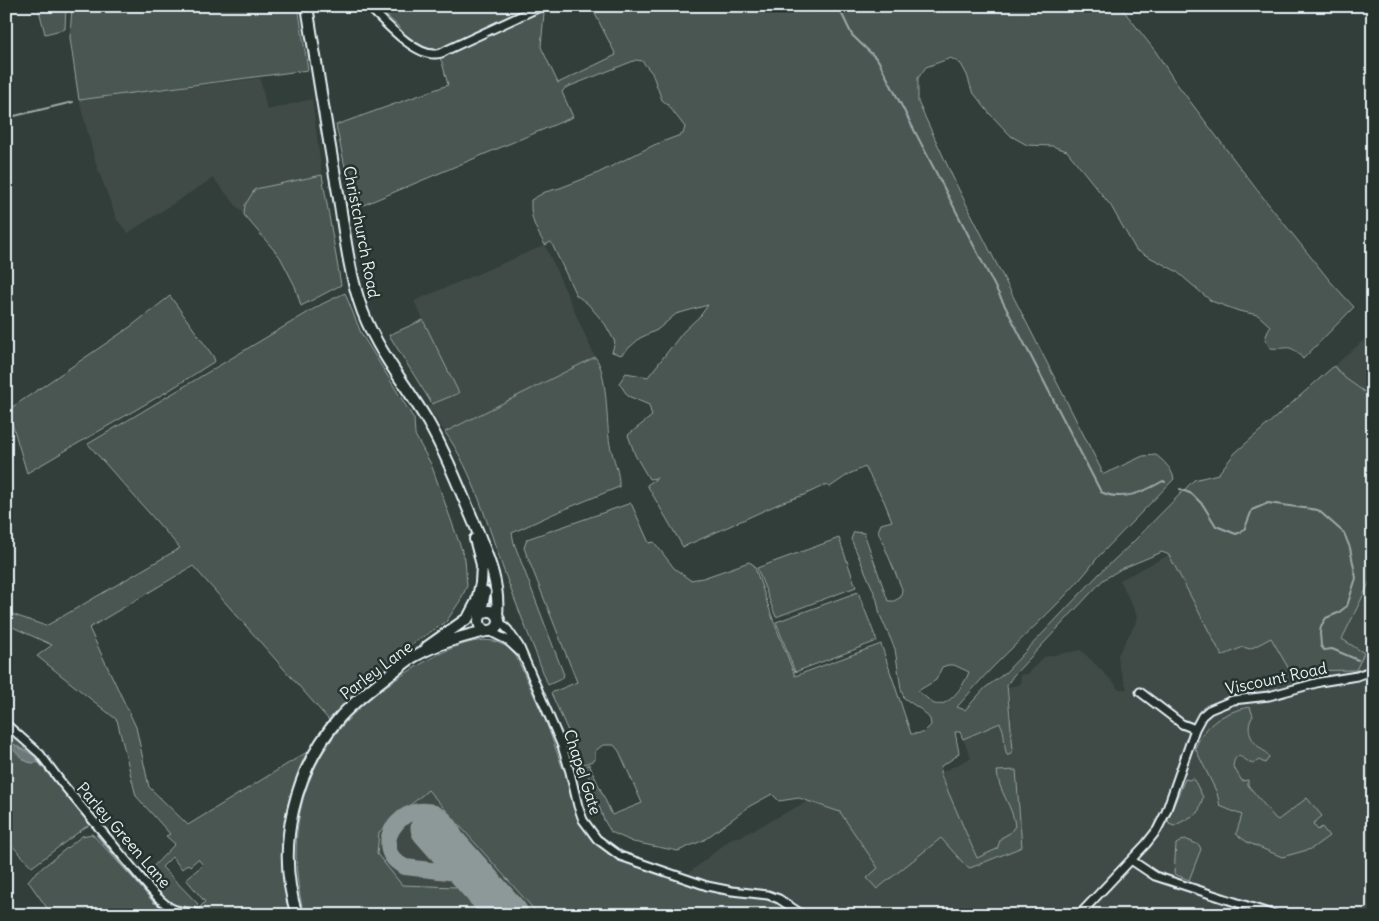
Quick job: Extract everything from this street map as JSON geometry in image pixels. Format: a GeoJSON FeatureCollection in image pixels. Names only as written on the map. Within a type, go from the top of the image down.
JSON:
{"type":"FeatureCollection","features":[{"type":"Feature","properties":{"kind":"main road","name":"Christchurch Road"},"geometry":{"type":"LineString","coordinates":[[307,6],[345,237],[358,300],[381,351],[428,420],[443,449],[492,566],[498,602],[498,618]]}},
{"type":"Feature","properties":{"kind":"main road"},"geometry":{"type":"LineString","coordinates":[[415,656],[468,618],[477,601],[482,565],[471,515]]}},
{"type":"Feature","properties":{"kind":"main road","name":"Christchurch Road"},"geometry":{"type":"LineString","coordinates":[[476,528],[486,570],[486,590],[480,617]]}},
{"type":"Feature","properties":{"kind":"main road"},"geometry":{"type":"LineString","coordinates":[[489,611],[498,618],[496,628],[487,631],[479,625],[480,617],[489,611]]}},
{"type":"Feature","properties":{"kind":"main road","name":"Parley Lane"},"geometry":{"type":"LineString","coordinates":[[431,649],[480,617]]}},
{"type":"Feature","properties":{"kind":"main road","name":"Parley Lane"},"geometry":{"type":"LineString","coordinates":[[297,915],[289,871],[290,833],[296,798],[317,749],[342,716],[373,687],[415,656],[467,636],[487,631]]}},
{"type":"Feature","properties":{"kind":"street"},"geometry":{"type":"LineString","coordinates":[[368,6],[413,47],[435,54],[542,6]]}},
{"type":"Feature","properties":{"kind":"street","name":"Chapel Gate"},"geometry":{"type":"LineString","coordinates":[[498,618],[516,640],[562,746],[583,820],[604,846],[620,856],[707,886],[768,895],[779,899],[802,915]]}},
{"type":"Feature","properties":{"kind":"street","name":"Chapel Gate"},"geometry":{"type":"LineString","coordinates":[[487,631],[507,640],[523,655]]}},
{"type":"Feature","properties":{"kind":"street","name":"Viscount Road"},"geometry":{"type":"LineString","coordinates":[[1079,915],[1151,837],[1166,812],[1195,729],[1202,716],[1209,710],[1233,700],[1269,696],[1320,682],[1357,676],[1373,670]]}},
{"type":"Feature","properties":{"kind":"street"},"geometry":{"type":"LineString","coordinates":[[1140,692],[1182,724],[1195,729]]}},
{"type":"Feature","properties":{"kind":"street","name":"Parley Green Lane"},"geometry":{"type":"LineString","coordinates":[[6,724],[40,754],[60,782],[150,889],[165,904],[177,911],[192,911],[200,915]]}},
{"type":"Feature","properties":{"kind":"street"},"geometry":{"type":"LineString","coordinates":[[1131,860],[1155,876],[1274,915]]}},
{"type":"Feature","properties":{"kind":"shaded area"},"geometry":{"type":"Polygon","coordinates":[[[38,6],[66,6],[65,29],[45,34],[38,6]]]}},
{"type":"Feature","properties":{"kind":"shaded area"},"geometry":{"type":"Polygon","coordinates":[[[72,6],[298,6],[308,70],[79,100],[70,38],[72,6]]]}},
{"type":"Feature","properties":{"kind":"shaded area"},"geometry":{"type":"Polygon","coordinates":[[[376,6],[558,6],[544,13],[541,47],[558,83],[616,55],[591,6],[1120,6],[1254,186],[1330,281],[1354,307],[1303,359],[1295,350],[1270,348],[1265,339],[1270,326],[1258,315],[1239,311],[1211,301],[1176,271],[1136,250],[1111,206],[1067,151],[1052,146],[1027,145],[1011,136],[972,91],[961,64],[951,58],[926,67],[918,78],[918,102],[956,184],[1101,472],[1104,474],[1143,456],[1156,455],[1167,466],[1174,479],[1098,557],[1061,600],[988,672],[957,707],[965,710],[985,688],[1005,673],[1100,573],[1194,480],[1218,474],[1235,453],[1334,366],[1345,378],[1373,398],[1373,575],[1342,639],[1364,653],[1356,670],[1290,671],[1271,638],[1250,649],[1243,647],[1222,656],[1169,555],[1162,552],[1121,569],[1103,580],[1013,676],[1007,685],[1013,750],[1009,755],[1007,755],[1000,723],[963,739],[960,732],[955,732],[959,753],[941,766],[940,773],[977,858],[997,849],[1001,838],[1010,833],[1015,826],[1000,785],[997,771],[1016,770],[1022,847],[970,868],[965,865],[941,838],[877,889],[867,878],[878,868],[840,812],[799,798],[779,801],[772,794],[750,806],[704,840],[678,851],[633,842],[611,832],[604,820],[585,767],[589,764],[612,815],[642,803],[619,751],[614,745],[603,745],[595,751],[595,760],[579,766],[572,740],[551,693],[577,682],[524,548],[527,539],[631,503],[649,543],[654,542],[674,568],[690,580],[703,578],[749,562],[754,565],[795,676],[881,644],[911,734],[923,733],[931,725],[930,719],[923,711],[904,698],[895,649],[851,539],[854,532],[864,533],[888,601],[894,601],[901,597],[902,589],[878,531],[881,524],[892,521],[884,501],[865,467],[849,474],[830,487],[825,485],[783,502],[683,547],[647,485],[657,478],[649,479],[635,455],[628,435],[652,416],[649,405],[628,396],[619,383],[626,373],[648,377],[683,332],[701,315],[708,305],[676,314],[657,330],[640,338],[621,355],[612,352],[615,342],[605,324],[588,304],[576,295],[551,242],[545,245],[539,234],[534,224],[531,200],[545,192],[596,174],[654,145],[683,134],[685,127],[662,100],[652,73],[642,61],[636,60],[565,88],[562,92],[573,117],[354,209],[336,125],[448,85],[442,62],[434,49],[421,48],[409,40],[398,26],[376,6]],[[954,665],[942,667],[936,680],[918,691],[934,704],[942,704],[951,699],[962,686],[969,672],[954,665]]]}},
{"type":"Feature","properties":{"kind":"shaded area"},"geometry":{"type":"Polygon","coordinates":[[[260,78],[267,110],[312,99],[322,175],[255,189],[245,205],[244,215],[213,178],[128,233],[117,220],[96,164],[79,100],[260,78]]]}},
{"type":"Feature","properties":{"kind":"shaded area"},"geometry":{"type":"Polygon","coordinates":[[[322,175],[341,285],[301,306],[295,286],[280,257],[244,215],[245,205],[255,189],[322,175]]]}},
{"type":"Feature","properties":{"kind":"shaded area"},"geometry":{"type":"Polygon","coordinates":[[[545,245],[595,357],[445,432],[427,406],[459,393],[414,301],[545,245]]]}},
{"type":"Feature","properties":{"kind":"shaded area"},"geometry":{"type":"Polygon","coordinates":[[[345,293],[361,333],[414,419],[415,435],[431,464],[465,559],[467,586],[460,601],[446,622],[401,651],[397,659],[345,702],[329,720],[193,566],[89,628],[136,727],[149,787],[188,825],[307,752],[298,771],[292,791],[284,832],[282,852],[283,873],[290,915],[206,915],[199,908],[205,902],[186,879],[203,865],[198,859],[190,866],[188,864],[182,869],[172,857],[162,867],[198,904],[195,907],[179,906],[172,903],[160,894],[144,876],[175,844],[166,836],[170,834],[136,796],[117,720],[37,656],[52,645],[6,624],[6,612],[46,626],[180,548],[88,444],[322,304],[345,293]]]}},
{"type":"Feature","properties":{"kind":"shaded area"},"geometry":{"type":"Polygon","coordinates":[[[170,296],[215,361],[168,391],[27,473],[8,410],[130,327],[170,296]]]}},
{"type":"Feature","properties":{"kind":"shaded area"},"geometry":{"type":"Polygon","coordinates":[[[423,320],[459,393],[432,404],[389,335],[423,320]]]}},
{"type":"Feature","properties":{"kind":"shaded area"},"geometry":{"type":"Polygon","coordinates":[[[1373,332],[1373,398],[1345,378],[1334,366],[1373,332]]]}},
{"type":"Feature","properties":{"kind":"shaded area"},"geometry":{"type":"Polygon","coordinates":[[[595,357],[602,374],[610,445],[619,487],[512,533],[514,543],[564,675],[561,679],[548,685],[509,586],[472,482],[464,464],[445,432],[595,357]]]}},
{"type":"Feature","properties":{"kind":"shaded area"},"geometry":{"type":"Polygon","coordinates":[[[839,538],[856,587],[776,617],[757,568],[839,538]]]}},
{"type":"Feature","properties":{"kind":"shaded area"},"geometry":{"type":"Polygon","coordinates":[[[1169,555],[1222,655],[1243,647],[1250,649],[1271,637],[1342,639],[1373,575],[1373,915],[304,915],[297,888],[295,869],[297,828],[308,784],[323,752],[346,720],[363,704],[396,679],[457,645],[484,640],[494,641],[508,647],[516,656],[546,722],[563,769],[565,769],[580,820],[598,846],[617,859],[679,881],[732,838],[742,836],[808,801],[840,812],[878,868],[877,889],[941,837],[965,865],[977,858],[940,773],[971,758],[963,739],[1012,718],[1008,687],[1021,684],[1020,675],[1028,674],[1044,657],[1081,650],[1118,689],[1127,689],[1119,666],[1118,655],[1135,624],[1137,616],[1120,580],[1169,555]]]}},
{"type":"Feature","properties":{"kind":"shaded area"},"geometry":{"type":"Polygon","coordinates":[[[858,592],[877,641],[795,672],[776,622],[858,592]]]}},
{"type":"Feature","properties":{"kind":"shaded area"},"geometry":{"type":"Polygon","coordinates":[[[484,640],[494,641],[508,647],[516,656],[546,722],[563,769],[565,769],[580,820],[590,837],[608,854],[656,874],[719,894],[762,898],[782,905],[796,915],[539,915],[428,790],[379,832],[377,854],[402,885],[456,887],[481,915],[304,915],[297,876],[297,839],[302,805],[312,773],[329,743],[351,716],[378,692],[411,670],[455,647],[484,640]]]}},
{"type":"Feature","properties":{"kind":"shaded area"},"geometry":{"type":"Polygon","coordinates":[[[1250,707],[1253,716],[1249,728],[1251,736],[1269,758],[1265,763],[1259,760],[1253,764],[1238,756],[1233,766],[1242,781],[1248,780],[1248,785],[1278,820],[1307,798],[1322,816],[1313,824],[1318,830],[1322,827],[1329,836],[1311,849],[1282,857],[1247,842],[1236,834],[1242,815],[1220,806],[1217,793],[1195,748],[1199,739],[1210,725],[1232,712],[1250,707]]]}},
{"type":"Feature","properties":{"kind":"shaded area"},"geometry":{"type":"Polygon","coordinates":[[[6,729],[39,757],[92,824],[32,867],[6,839],[6,729]]]}},
{"type":"Feature","properties":{"kind":"shaded area"},"geometry":{"type":"Polygon","coordinates":[[[6,734],[14,744],[30,753],[39,762],[34,763],[25,760],[6,745],[6,734]]]}},
{"type":"Feature","properties":{"kind":"shaded area"},"geometry":{"type":"Polygon","coordinates":[[[1193,778],[1203,797],[1198,813],[1174,826],[1169,824],[1168,819],[1185,779],[1193,778]]]}},
{"type":"Feature","properties":{"kind":"shaded area"},"geometry":{"type":"Polygon","coordinates":[[[92,834],[161,908],[165,915],[52,915],[28,881],[82,836],[92,834]]]}},
{"type":"Feature","properties":{"kind":"shaded area"},"geometry":{"type":"Polygon","coordinates":[[[1185,839],[1199,845],[1201,849],[1189,880],[1174,874],[1176,844],[1185,839]]]}},
{"type":"Feature","properties":{"kind":"waterway"},"geometry":{"type":"LineString","coordinates":[[783,6],[806,12],[819,6]]}},
{"type":"Feature","properties":{"kind":"waterway"},"geometry":{"type":"LineString","coordinates":[[838,6],[852,35],[878,60],[1101,492],[1109,495],[1125,496],[1141,492],[1163,481],[1165,482]]}},
{"type":"Feature","properties":{"kind":"waterway"},"geometry":{"type":"LineString","coordinates":[[6,118],[73,102]]}},
{"type":"Feature","properties":{"kind":"waterway"},"geometry":{"type":"LineString","coordinates":[[1180,489],[1192,494],[1203,505],[1216,526],[1236,534],[1245,528],[1252,510],[1268,503],[1318,510],[1344,533],[1350,548],[1356,578],[1347,606],[1338,613],[1326,618],[1321,626],[1321,646],[1324,650],[1332,649],[1358,660]]}},
{"type":"Feature","properties":{"kind":"waterway"},"geometry":{"type":"LineString","coordinates":[[39,762],[89,823]]}},
{"type":"Feature","properties":{"kind":"waterway"},"geometry":{"type":"LineString","coordinates":[[97,835],[155,903]]}},
{"type":"Feature","properties":{"kind":"taxiway"},"geometry":{"type":"LineString","coordinates":[[471,874],[452,829],[446,821],[433,812],[419,811],[407,815],[397,823],[390,834],[388,846],[393,858],[405,867],[465,874],[477,880]]}},
{"type":"Feature","properties":{"kind":"runway"},"geometry":{"type":"LineString","coordinates":[[431,828],[508,915]]}}]}
